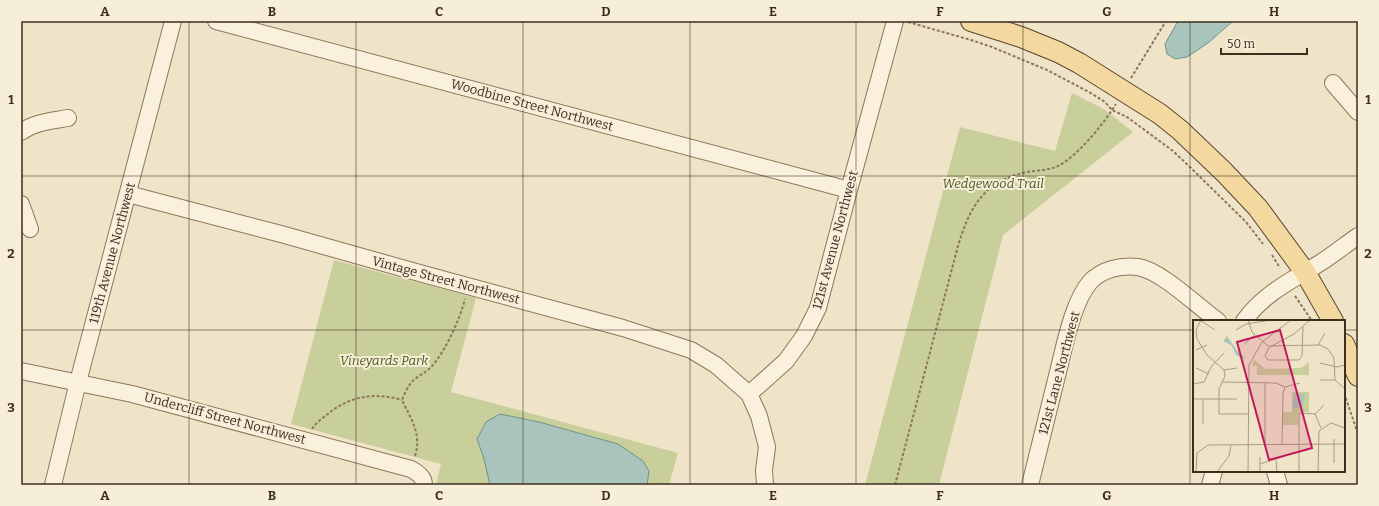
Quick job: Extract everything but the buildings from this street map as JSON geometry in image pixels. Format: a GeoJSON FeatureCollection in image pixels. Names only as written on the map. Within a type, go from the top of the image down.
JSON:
{"type":"FeatureCollection","features":[{"type":"Feature","properties":{"kind":"main road"},"geometry":{"type":"LineString","coordinates":[[971,21],[1020,37],[1058,52],[1092,70],[1160,114],[1202,150],[1258,208],[1305,272],[1332,320]]}},
{"type":"Feature","properties":{"kind":"main road"},"geometry":{"type":"LineString","coordinates":[[1345,346],[1358,376]]}},
{"type":"Feature","properties":{"kind":"street","name":"119th Avenue Northwest"},"geometry":{"type":"LineString","coordinates":[[53,485],[78,382],[173,21]]}},
{"type":"Feature","properties":{"kind":"street","name":"Woodbine Street Northwest"},"geometry":{"type":"LineString","coordinates":[[216,21],[848,190]]}},
{"type":"Feature","properties":{"kind":"street","name":"121st Avenue Northwest"},"geometry":{"type":"LineString","coordinates":[[749,394],[786,361],[804,336],[818,308],[848,190],[895,21]]}},
{"type":"Feature","properties":{"kind":"street"},"geometry":{"type":"LineString","coordinates":[[1333,83],[1358,112]]}},
{"type":"Feature","properties":{"kind":"street"},"geometry":{"type":"LineString","coordinates":[[21,132],[30,126],[45,121],[68,118]]}},
{"type":"Feature","properties":{"kind":"street","name":"Vintage Street Northwest"},"geometry":{"type":"LineString","coordinates":[[128,194],[281,234],[469,287],[623,328],[691,350],[716,364],[749,394]]}},
{"type":"Feature","properties":{"kind":"street"},"geometry":{"type":"LineString","coordinates":[[21,204],[30,229]]}},
{"type":"Feature","properties":{"kind":"street"},"geometry":{"type":"LineString","coordinates":[[1245,320],[1250,312],[1268,296],[1358,236]]}},
{"type":"Feature","properties":{"kind":"street","name":"121st Lane Northwest"},"geometry":{"type":"LineString","coordinates":[[1030,485],[1068,334],[1079,298],[1091,281],[1106,271],[1121,266],[1139,267],[1160,276],[1217,320]]}},
{"type":"Feature","properties":{"kind":"street","name":"Undercliff Street Northwest"},"geometry":{"type":"LineString","coordinates":[[21,371],[132,394],[412,469],[418,474],[424,483]]}},
{"type":"Feature","properties":{"kind":"street"},"geometry":{"type":"LineString","coordinates":[[749,394],[759,416],[767,447],[764,470],[765,485]]}},
{"type":"Feature","properties":{"kind":"street"},"geometry":{"type":"LineString","coordinates":[[1210,485],[1214,472]]}},
{"type":"Feature","properties":{"kind":"street"},"geometry":{"type":"LineString","coordinates":[[1276,472],[1279,485]]}},
{"type":"Feature","properties":{"kind":"path"},"geometry":{"type":"LineString","coordinates":[[905,21],[971,40],[1047,70],[1099,99],[1112,110],[1146,131],[1187,164],[1246,222],[1266,248]]}},
{"type":"Feature","properties":{"kind":"path"},"geometry":{"type":"LineString","coordinates":[[1131,78],[1166,21]]}},
{"type":"Feature","properties":{"kind":"path"},"geometry":{"type":"LineString","coordinates":[[895,485],[958,246],[970,212],[988,191],[1006,178],[1032,171],[1056,167],[1069,159],[1115,106]]}},
{"type":"Feature","properties":{"kind":"path"},"geometry":{"type":"LineString","coordinates":[[1270,253],[1280,268]]}},
{"type":"Feature","properties":{"kind":"path"},"geometry":{"type":"LineString","coordinates":[[402,400],[412,382],[433,366],[441,353],[459,318],[469,287]]}},
{"type":"Feature","properties":{"kind":"path"},"geometry":{"type":"LineString","coordinates":[[1296,296],[1311,320]]}},
{"type":"Feature","properties":{"kind":"path"},"geometry":{"type":"LineString","coordinates":[[307,440],[313,426],[317,422],[335,408],[349,400],[387,396],[402,400],[413,423],[418,440],[412,469]]}},
{"type":"Feature","properties":{"kind":"path"},"geometry":{"type":"LineString","coordinates":[[1345,396],[1358,434]]}},
{"type":"Feature","properties":{"kind":"green space","name":"Wedgewood Trail"},"geometry":{"type":"Polygon","coordinates":[[[1072,93],[1104,109],[1133,132],[1003,235],[939,485],[865,485],[960,127],[1055,151],[1072,93]]]}},
{"type":"Feature","properties":{"kind":"green space","name":"Vineyards Park"},"geometry":{"type":"Polygon","coordinates":[[[334,260],[476,298],[451,392],[678,453],[669,485],[436,485],[441,464],[291,424],[334,260]]]}},
{"type":"Feature","properties":{"kind":"water"},"geometry":{"type":"Polygon","coordinates":[[[1178,21],[1233,21],[1208,43],[1187,57],[1175,59],[1167,54],[1165,44],[1178,21]]]}},
{"type":"Feature","properties":{"kind":"water"},"geometry":{"type":"Polygon","coordinates":[[[500,414],[539,422],[618,444],[643,461],[649,471],[647,485],[490,485],[484,459],[477,439],[486,422],[500,414]]]}}]}
